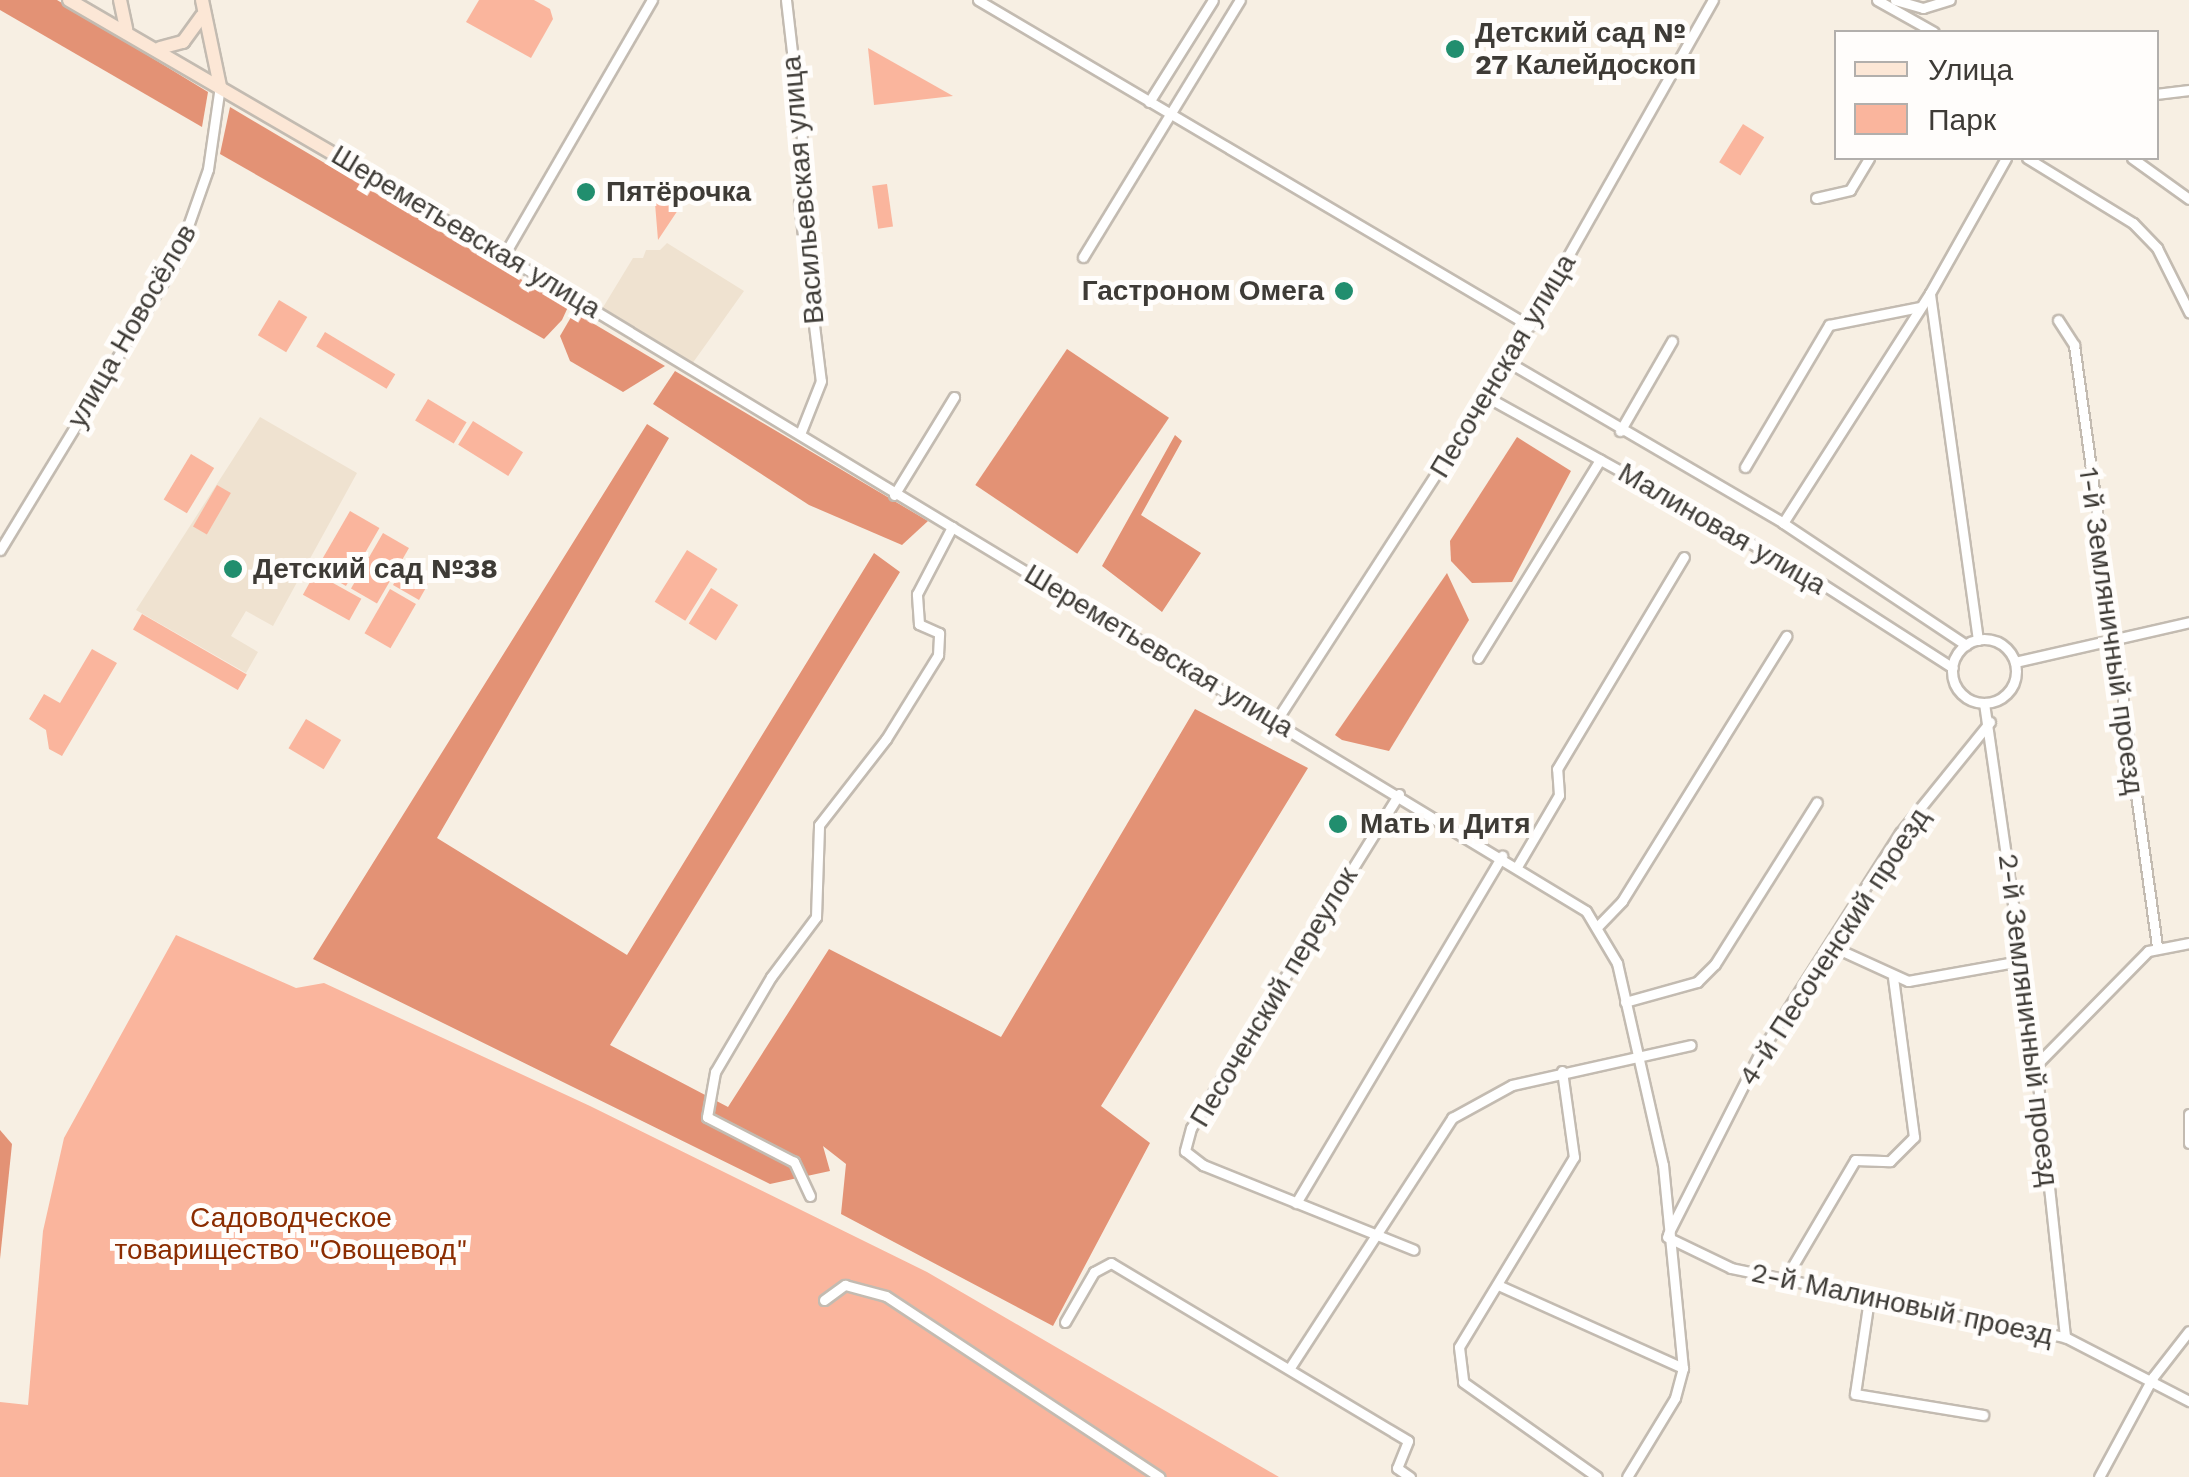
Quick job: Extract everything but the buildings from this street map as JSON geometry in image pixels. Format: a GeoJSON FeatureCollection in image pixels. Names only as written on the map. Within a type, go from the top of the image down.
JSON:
{"type":"FeatureCollection","features":[{"type":"Feature","properties":{"kind":"street","name":"Шереметьевская улица"},"geometry":{"type":"LineString","coordinates":[[69,0],[160,48],[800,434],[894,496],[1568,896],[1598,926],[1616,963],[1663,1165],[1667,1237],[1683,1368],[1675,1398],[1627,1477]]}},
{"type":"Feature","properties":{"kind":"street"},"geometry":{"type":"LineString","coordinates":[[120,0],[126,29]]}},
{"type":"Feature","properties":{"kind":"street"},"geometry":{"type":"LineString","coordinates":[[504,255],[652,0]]}},
{"type":"Feature","properties":{"kind":"street","name":"Васильевская улица"},"geometry":{"type":"LineString","coordinates":[[786,0],[808,190],[799,203],[821,381],[800,434]]}},
{"type":"Feature","properties":{"kind":"street"},"geometry":{"type":"LineString","coordinates":[[978,0],[1530,326]]}},
{"type":"Feature","properties":{"kind":"street"},"geometry":{"type":"LineString","coordinates":[[1149,102],[1213,0]]}},
{"type":"Feature","properties":{"kind":"street"},"geometry":{"type":"LineString","coordinates":[[1084,257],[1240,0]]}},
{"type":"Feature","properties":{"kind":"street","name":"Песоченская улица"},"geometry":{"type":"LineString","coordinates":[[1276,721],[1487,397],[1713,0]]}},
{"type":"Feature","properties":{"kind":"street"},"geometry":{"type":"LineString","coordinates":[[1876,0],[1930,30]]}},
{"type":"Feature","properties":{"kind":"street"},"geometry":{"type":"LineString","coordinates":[[1895,0],[1923,8],[1950,0]]}},
{"type":"Feature","properties":{"kind":"street"},"geometry":{"type":"LineString","coordinates":[[160,48],[192,35],[202,7]]}},
{"type":"Feature","properties":{"kind":"street"},"geometry":{"type":"LineString","coordinates":[[202,7],[220,86]]}},
{"type":"Feature","properties":{"kind":"street","name":"улица Новосёлов"},"geometry":{"type":"LineString","coordinates":[[0,550],[176,260],[208,169],[220,86]]}},
{"type":"Feature","properties":{"kind":"street"},"geometry":{"type":"LineString","coordinates":[[2159,94],[2189,90]]}},
{"type":"Feature","properties":{"kind":"street"},"geometry":{"type":"LineString","coordinates":[[1816,198],[1850,190],[1868,160]]}},
{"type":"Feature","properties":{"kind":"street"},"geometry":{"type":"LineString","coordinates":[[1782,523],[1930,293],[2005,160]]}},
{"type":"Feature","properties":{"kind":"street"},"geometry":{"type":"LineString","coordinates":[[2029,160],[2133,223],[2157,248],[2189,312]]}},
{"type":"Feature","properties":{"kind":"street"},"geometry":{"type":"LineString","coordinates":[[2135,160],[2189,199]]}},
{"type":"Feature","properties":{"kind":"street"},"geometry":{"type":"LineString","coordinates":[[1930,293],[1978,640]]}},
{"type":"Feature","properties":{"kind":"street"},"geometry":{"type":"LineString","coordinates":[[1745,467],[1829,326],[1920,307]]}},
{"type":"Feature","properties":{"kind":"street","name":"1-й Земляничный проезд"},"geometry":{"type":"LineString","coordinates":[[2058,320],[2074,344],[2157,946]]}},
{"type":"Feature","properties":{"kind":"street"},"geometry":{"type":"LineString","coordinates":[[1620,431],[1672,341]]}},
{"type":"Feature","properties":{"kind":"street","name":"Малиновая улица"},"geometry":{"type":"LineString","coordinates":[[1508,362],[1782,523],[1966,645]]}},
{"type":"Feature","properties":{"kind":"street"},"geometry":{"type":"LineString","coordinates":[[894,496],[954,397]]}},
{"type":"Feature","properties":{"kind":"street","name":"Малиновая улица"},"geometry":{"type":"LineString","coordinates":[[1487,397],[1813,578],[1953,668],[1958,688],[1984,703]]}},
{"type":"Feature","properties":{"kind":"street"},"geometry":{"type":"LineString","coordinates":[[1478,658],[1600,460]]}},
{"type":"Feature","properties":{"kind":"street"},"geometry":{"type":"LineString","coordinates":[[810,1196],[794,1162],[706,1118],[715,1072],[770,978],[816,917],[819,825],[886,739],[938,655],[939,633],[920,624],[917,594],[952,527]]}},
{"type":"Feature","properties":{"kind":"street"},"geometry":{"type":"LineString","coordinates":[[1518,865],[1559,794],[1557,769],[1684,557]]}},
{"type":"Feature","properties":{"kind":"street"},"geometry":{"type":"LineString","coordinates":[[2015,662],[2189,622]]}},
{"type":"Feature","properties":{"kind":"street"},"geometry":{"type":"LineString","coordinates":[[1598,926],[1622,902],[1786,636]]}},
{"type":"Feature","properties":{"kind":"street"},"geometry":{"type":"LineString","coordinates":[[1953,668],[1966,645],[1978,640],[1996,642],[2015,662]]}},
{"type":"Feature","properties":{"kind":"street"},"geometry":{"type":"LineString","coordinates":[[1984,703],[2010,690],[2015,662]]}},
{"type":"Feature","properties":{"kind":"street","name":"2-й Земляничный проезд"},"geometry":{"type":"LineString","coordinates":[[1984,703],[1990,722],[2036,1065],[2065,1337]]}},
{"type":"Feature","properties":{"kind":"street","name":"4-й Песоченский проезд"},"geometry":{"type":"LineString","coordinates":[[1667,1237],[1760,1052],[1900,834],[1990,722]]}},
{"type":"Feature","properties":{"kind":"street","name":"Песоченский переулок"},"geometry":{"type":"LineString","coordinates":[[1296,1203],[1202,1165],[1184,1150],[1191,1128],[1399,794]]}},
{"type":"Feature","properties":{"kind":"street"},"geometry":{"type":"LineString","coordinates":[[1625,1002],[1697,982],[1715,964],[1817,802]]}},
{"type":"Feature","properties":{"kind":"street"},"geometry":{"type":"LineString","coordinates":[[1414,1250],[1296,1203],[1502,856]]}},
{"type":"Feature","properties":{"kind":"street"},"geometry":{"type":"LineString","coordinates":[[2036,1065],[2157,946],[2189,943]]}},
{"type":"Feature","properties":{"kind":"street"},"geometry":{"type":"LineString","coordinates":[[1829,945],[1893,978],[1917,980],[2020,961]]}},
{"type":"Feature","properties":{"kind":"street"},"geometry":{"type":"LineString","coordinates":[[1786,1279],[1855,1160],[1890,1161],[1914,1137],[1893,978]]}},
{"type":"Feature","properties":{"kind":"street"},"geometry":{"type":"LineString","coordinates":[[1291,1366],[1373,1234],[1452,1118],[1512,1085],[1637,1052],[1691,1045]]}},
{"type":"Feature","properties":{"kind":"street"},"geometry":{"type":"LineString","coordinates":[[1562,1071],[1574,1157],[1459,1347],[1463,1382],[1597,1477]]}},
{"type":"Feature","properties":{"kind":"street"},"geometry":{"type":"LineString","coordinates":[[2189,1114],[2189,1143]]}},
{"type":"Feature","properties":{"kind":"street","name":"2-й Малиновый проезд"},"geometry":{"type":"LineString","coordinates":[[1667,1237],[1731,1268],[1870,1300],[2065,1337],[2153,1377],[2189,1401]]}},
{"type":"Feature","properties":{"kind":"street"},"geometry":{"type":"LineString","coordinates":[[1065,1322],[1094,1272],[1111,1264],[1291,1366],[1408,1441],[1397,1468],[1410,1477]]}},
{"type":"Feature","properties":{"kind":"street"},"geometry":{"type":"LineString","coordinates":[[824,1300],[845,1285],[886,1296],[1159,1477]]}},
{"type":"Feature","properties":{"kind":"street"},"geometry":{"type":"LineString","coordinates":[[1498,1285],[1683,1368]]}},
{"type":"Feature","properties":{"kind":"street"},"geometry":{"type":"LineString","coordinates":[[1870,1300],[1856,1394],[1983,1415]]}},
{"type":"Feature","properties":{"kind":"street"},"geometry":{"type":"LineString","coordinates":[[2099,1477],[2153,1377],[2189,1331]]}},
{"type":"Feature","properties":{"kind":"shaded area"},"geometry":{"type":"Polygon","coordinates":[[[0,0],[57,0],[208,92],[202,127],[0,10],[0,0]]]}},
{"type":"Feature","properties":{"kind":"shaded area"},"geometry":{"type":"Polygon","coordinates":[[[230,107],[568,307],[562,320],[544,339],[220,154],[230,107]]]}},
{"type":"Feature","properties":{"kind":"shaded area"},"geometry":{"type":"Polygon","coordinates":[[[667,243],[744,291],[692,364],[602,309],[633,258],[643,258],[646,250],[660,250],[667,243]]]}},
{"type":"Feature","properties":{"kind":"shaded area"},"geometry":{"type":"Polygon","coordinates":[[[574,312],[665,366],[623,392],[570,361],[560,336],[574,312]]]}},
{"type":"Feature","properties":{"kind":"shaded area"},"geometry":{"type":"Polygon","coordinates":[[[1067,349],[1169,418],[1077,554],[975,485],[1067,349]]]}},
{"type":"Feature","properties":{"kind":"shaded area"},"geometry":{"type":"Polygon","coordinates":[[[675,371],[928,521],[902,545],[809,505],[653,404],[675,371]]]}},
{"type":"Feature","properties":{"kind":"shaded area","name":"Детский сад №38"},"geometry":{"type":"Polygon","coordinates":[[[260,417],[357,473],[273,626],[246,611],[231,636],[258,652],[246,673],[136,610],[260,417]]]}},
{"type":"Feature","properties":{"kind":"shaded area"},"geometry":{"type":"Polygon","coordinates":[[[647,424],[669,438],[437,838],[627,955],[874,553],[900,572],[610,1045],[728,1107],[829,949],[1001,1037],[1195,709],[1308,768],[1101,1106],[1150,1143],[1053,1326],[841,1214],[846,1164],[823,1146],[830,1171],[770,1184],[313,959],[647,424]]]}},
{"type":"Feature","properties":{"kind":"shaded area"},"geometry":{"type":"Polygon","coordinates":[[[1175,435],[1182,441],[1141,515],[1201,553],[1162,612],[1102,566],[1175,435]]]}},
{"type":"Feature","properties":{"kind":"shaded area"},"geometry":{"type":"Polygon","coordinates":[[[1517,437],[1571,471],[1512,582],[1472,583],[1451,561],[1450,541],[1517,437]]]}},
{"type":"Feature","properties":{"kind":"shaded area"},"geometry":{"type":"Polygon","coordinates":[[[1447,573],[1469,620],[1389,751],[1342,740],[1335,735],[1447,573]]]}},
{"type":"Feature","properties":{"kind":"shaded area"},"geometry":{"type":"Polygon","coordinates":[[[0,1130],[12,1144],[0,1259],[0,1130]]]}},
{"type":"Feature","properties":{"kind":"green space"},"geometry":{"type":"Polygon","coordinates":[[[479,0],[534,0],[550,9],[553,19],[531,58],[466,22],[479,0]]]}},
{"type":"Feature","properties":{"kind":"green space"},"geometry":{"type":"Polygon","coordinates":[[[868,48],[953,96],[874,105],[868,48]]]}},
{"type":"Feature","properties":{"kind":"green space"},"geometry":{"type":"Polygon","coordinates":[[[1743,124],[1764,137],[1740,175],[1719,162],[1743,124]]]}},
{"type":"Feature","properties":{"kind":"green space"},"geometry":{"type":"Polygon","coordinates":[[[887,184],[893,227],[878,229],[872,186],[887,184]]]}},
{"type":"Feature","properties":{"kind":"green space"},"geometry":{"type":"Polygon","coordinates":[[[678,187],[686,198],[658,240],[654,191],[665,198],[678,187]]]}},
{"type":"Feature","properties":{"kind":"green space"},"geometry":{"type":"Polygon","coordinates":[[[279,300],[307,317],[286,352],[258,335],[279,300]]]}},
{"type":"Feature","properties":{"kind":"green space"},"geometry":{"type":"Polygon","coordinates":[[[325,332],[395,374],[387,389],[316,347],[325,332]]]}},
{"type":"Feature","properties":{"kind":"green space"},"geometry":{"type":"Polygon","coordinates":[[[428,399],[467,422],[454,444],[415,420],[428,399]]]}},
{"type":"Feature","properties":{"kind":"green space"},"geometry":{"type":"Polygon","coordinates":[[[473,421],[523,452],[508,476],[458,445],[473,421]]]}},
{"type":"Feature","properties":{"kind":"green space"},"geometry":{"type":"Polygon","coordinates":[[[191,454],[214,468],[187,513],[164,499],[191,454]]]}},
{"type":"Feature","properties":{"kind":"green space"},"geometry":{"type":"Polygon","coordinates":[[[217,485],[231,493],[207,535],[193,527],[217,485]]]}},
{"type":"Feature","properties":{"kind":"green space"},"geometry":{"type":"Polygon","coordinates":[[[350,511],[379,528],[346,586],[316,569],[350,511]]]}},
{"type":"Feature","properties":{"kind":"green space"},"geometry":{"type":"Polygon","coordinates":[[[383,533],[409,548],[377,603],[351,588],[383,533]]]}},
{"type":"Feature","properties":{"kind":"green space"},"geometry":{"type":"Polygon","coordinates":[[[687,550],[718,569],[685,621],[655,602],[687,550]]]}},
{"type":"Feature","properties":{"kind":"green space"},"geometry":{"type":"Polygon","coordinates":[[[406,562],[428,584],[419,600],[393,585],[406,562]]]}},
{"type":"Feature","properties":{"kind":"green space"},"geometry":{"type":"Polygon","coordinates":[[[315,573],[361,599],[349,621],[303,595],[315,573]]]}},
{"type":"Feature","properties":{"kind":"green space"},"geometry":{"type":"Polygon","coordinates":[[[711,588],[738,605],[716,641],[689,624],[711,588]]]}},
{"type":"Feature","properties":{"kind":"green space"},"geometry":{"type":"Polygon","coordinates":[[[390,589],[416,604],[390,648],[364,633],[390,589]]]}},
{"type":"Feature","properties":{"kind":"green space"},"geometry":{"type":"Polygon","coordinates":[[[142,614],[247,674],[238,690],[133,630],[142,614]]]}},
{"type":"Feature","properties":{"kind":"green space"},"geometry":{"type":"Polygon","coordinates":[[[92,649],[117,663],[62,756],[49,749],[46,730],[29,719],[44,694],[60,703],[92,649]]]}},
{"type":"Feature","properties":{"kind":"green space"},"geometry":{"type":"Polygon","coordinates":[[[306,719],[341,740],[324,769],[288,748],[306,719]]]}},
{"type":"Feature","properties":{"kind":"green space","name":"Садоводческое товарищество \"Овощевод\""},"geometry":{"type":"Polygon","coordinates":[[[176,935],[296,988],[324,983],[590,1106],[927,1272],[1279,1477],[0,1477],[0,1402],[28,1405],[43,1231],[64,1138],[176,935]]]}},
{"type":"Feature","properties":{"kind":"place","name":"Детский сад № 27 Калейдоскоп"},"geometry":{"type":"Point","coordinates":[1455,49]}},
{"type":"Feature","properties":{"kind":"place","name":"Пятёрочка"},"geometry":{"type":"Point","coordinates":[586,192]}},
{"type":"Feature","properties":{"kind":"place","name":"Гастроном Омега"},"geometry":{"type":"Point","coordinates":[1344,291]}},
{"type":"Feature","properties":{"kind":"place","name":"Детский сад №38"},"geometry":{"type":"Point","coordinates":[233,569]}},
{"type":"Feature","properties":{"kind":"place","name":"Мать и Дитя"},"geometry":{"type":"Point","coordinates":[1338,824]}}]}
